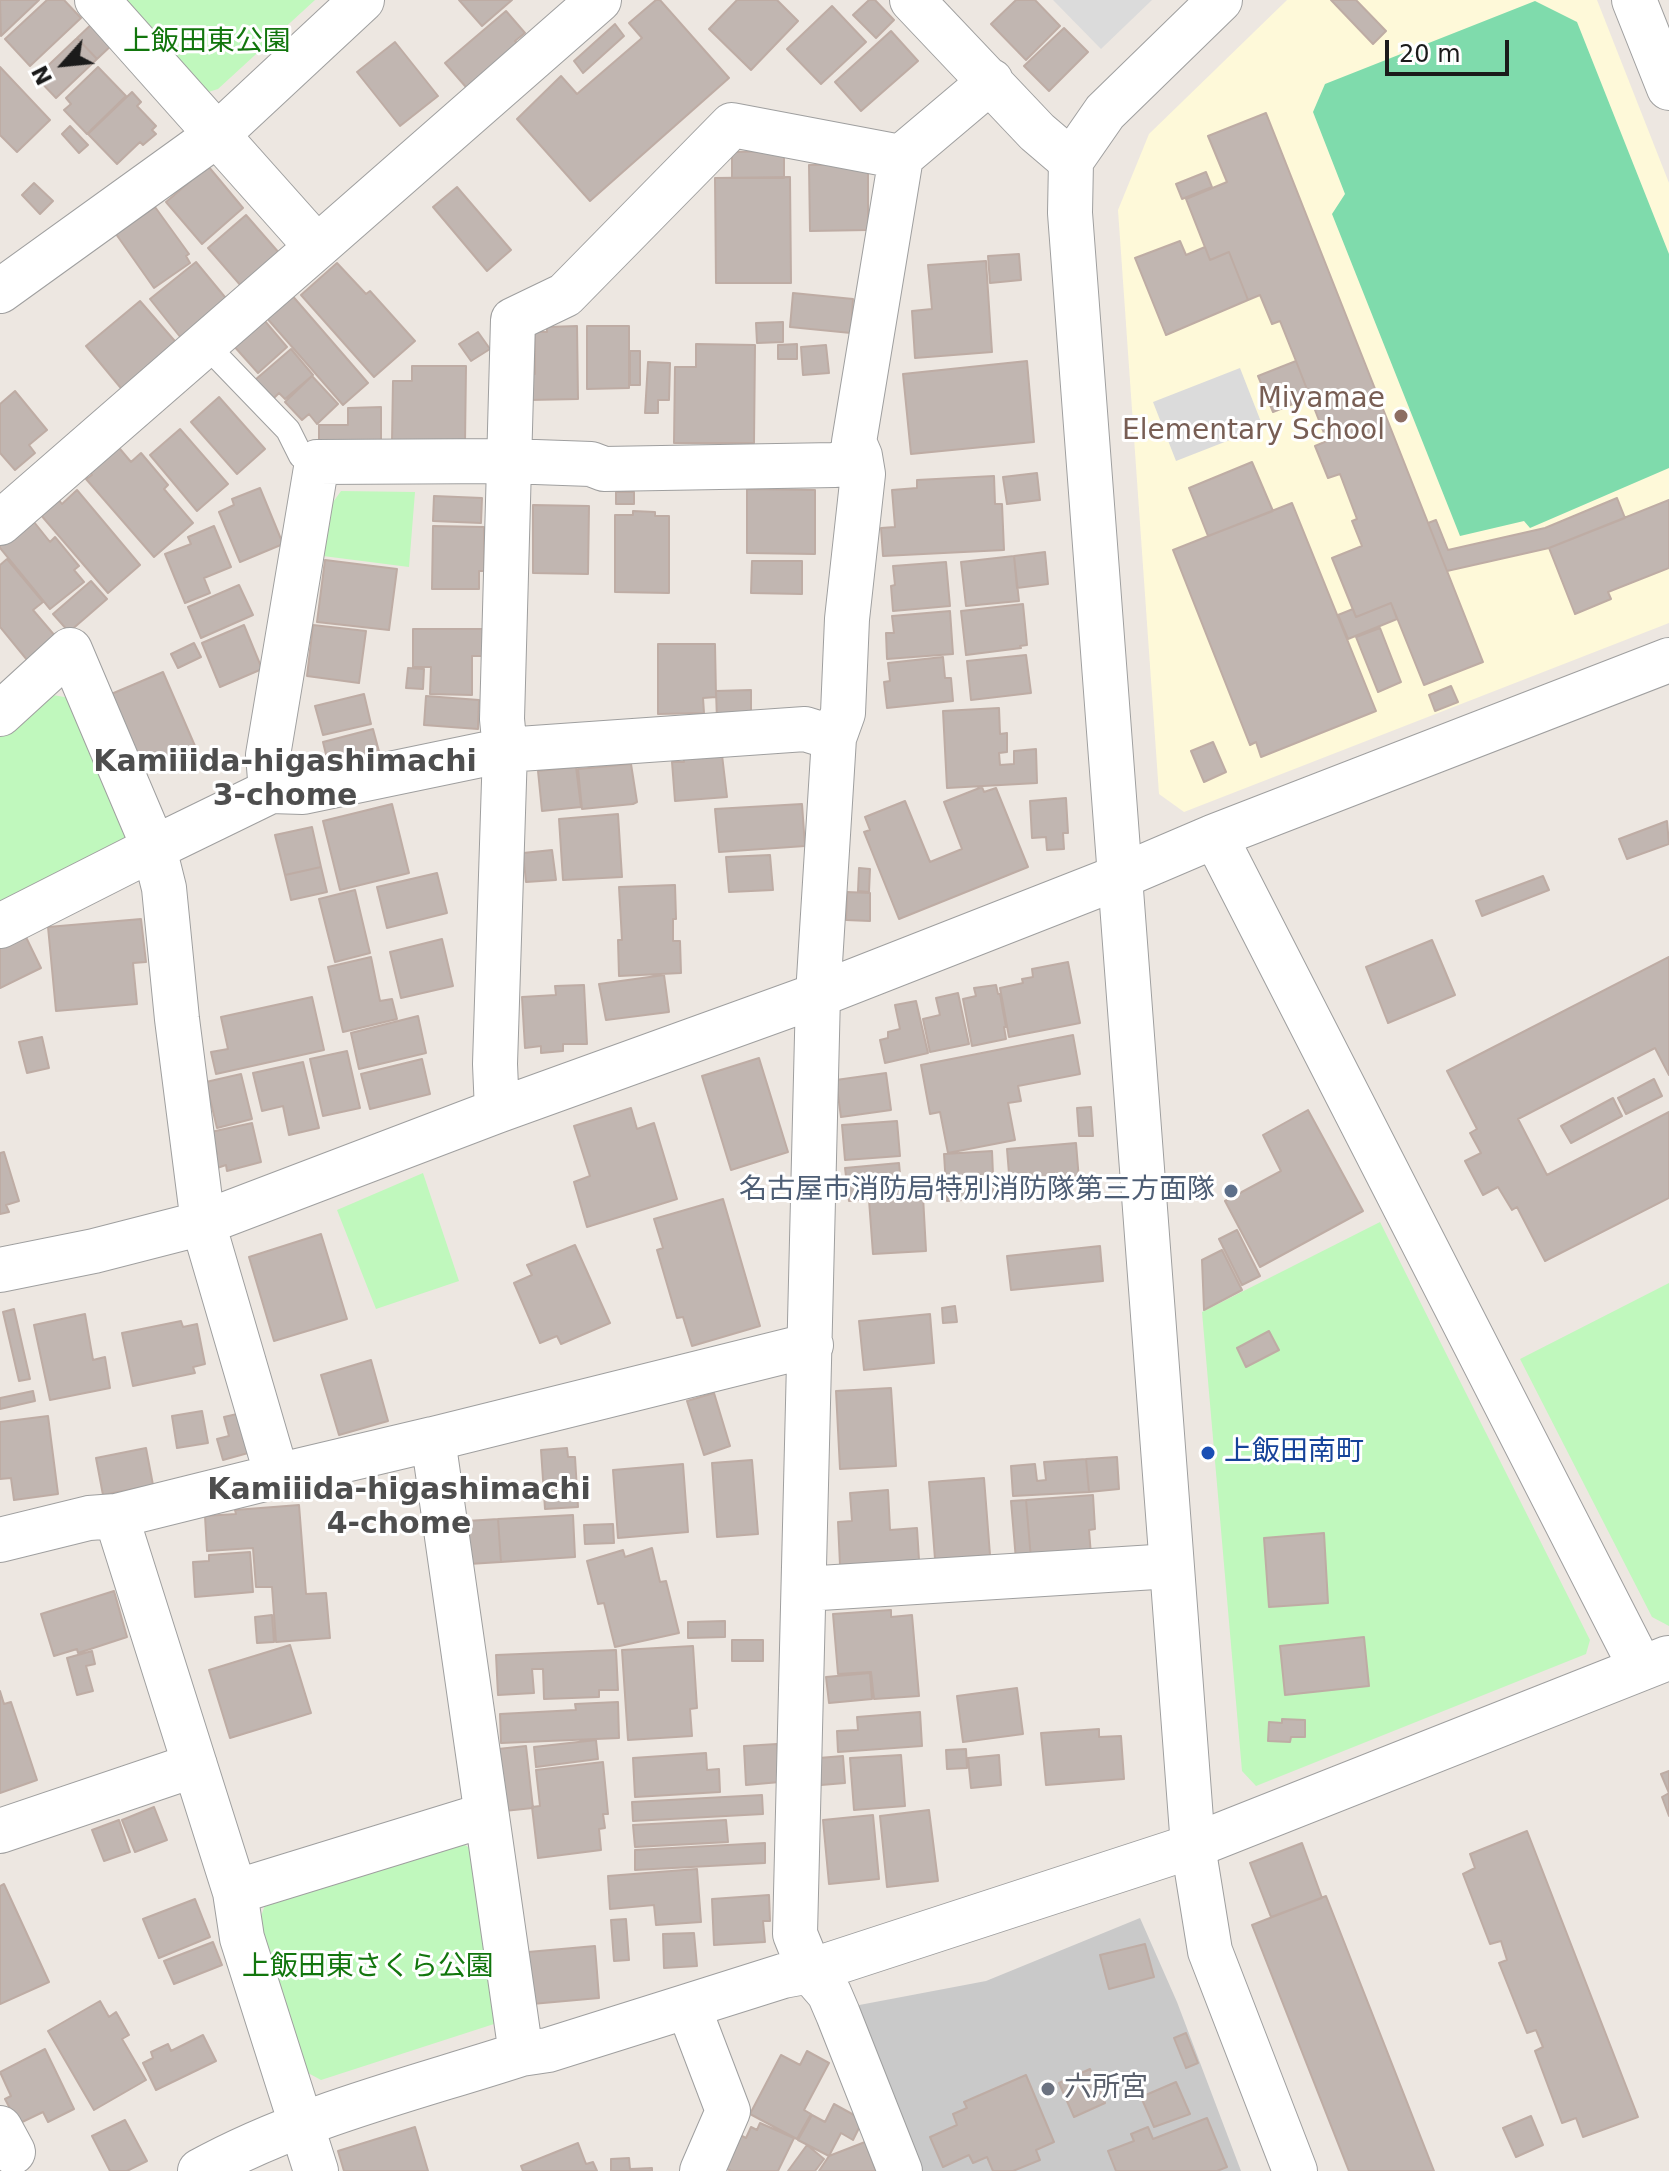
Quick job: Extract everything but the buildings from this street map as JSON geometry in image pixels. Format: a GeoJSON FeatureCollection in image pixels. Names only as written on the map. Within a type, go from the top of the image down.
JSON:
{"type":"FeatureCollection","features":[{"type":"Feature","properties":{"kind":"street"},"geometry":{"type":"LineString","coordinates":[[97,0],[317,247]]}},
{"type":"Feature","properties":{"kind":"street"},"geometry":{"type":"LineString","coordinates":[[0,291],[218,134],[362,0]]}},
{"type":"Feature","properties":{"kind":"street"},"geometry":{"type":"LineString","coordinates":[[0,523],[599,0]]}},
{"type":"Feature","properties":{"kind":"street"},"geometry":{"type":"LineString","coordinates":[[912,0],[1037,132],[1071,161]]}},
{"type":"Feature","properties":{"kind":"street"},"geometry":{"type":"LineString","coordinates":[[1220,0],[1105,112],[1071,161],[1071,228],[1193,1846],[1210,1951],[1295,2171]]}},
{"type":"Feature","properties":{"kind":"street"},"geometry":{"type":"LineString","coordinates":[[1634,0],[1669,88]]}},
{"type":"Feature","properties":{"kind":"street"},"geometry":{"type":"LineString","coordinates":[[900,2171],[829,1993],[810,1971],[795,1934],[818,995],[834,738],[843,713],[847,619],[863,474],[854,442],[901,157],[991,81]]}},
{"type":"Feature","properties":{"kind":"street"},"geometry":{"type":"LineString","coordinates":[[497,1111],[495,1064],[505,750],[502,719],[513,320],[565,295],[732,125],[901,157]]}},
{"type":"Feature","properties":{"kind":"street"},"geometry":{"type":"LineString","coordinates":[[271,791],[268,755],[317,462],[508,461],[591,464],[604,469],[835,465],[860,456]]}},
{"type":"Feature","properties":{"kind":"street"},"geometry":{"type":"LineString","coordinates":[[0,714],[70,650],[154,848],[164,888],[203,1223],[277,1476]]}},
{"type":"Feature","properties":{"kind":"street"},"geometry":{"type":"LineString","coordinates":[[0,1270],[94,1251],[203,1223],[497,1111],[818,995],[1215,836],[1669,660]]}},
{"type":"Feature","properties":{"kind":"street"},"geometry":{"type":"LineString","coordinates":[[0,926],[271,791],[303,792],[505,750],[805,729],[834,738]]}},
{"type":"Feature","properties":{"kind":"street"},"geometry":{"type":"LineString","coordinates":[[200,2171],[236,2151],[302,2124],[521,2054],[548,2050],[783,1976],[810,1971],[1193,1846],[1655,1663],[1215,836]]}},
{"type":"Feature","properties":{"kind":"street"},"geometry":{"type":"LineString","coordinates":[[0,1540],[89,1518],[116,1516],[811,1345]]}},
{"type":"Feature","properties":{"kind":"street"},"geometry":{"type":"LineString","coordinates":[[433,1439],[521,2054]]}},
{"type":"Feature","properties":{"kind":"street"},"geometry":{"type":"LineString","coordinates":[[116,1516],[235,1892],[242,1938],[316,2171]]}},
{"type":"Feature","properties":{"kind":"street"},"geometry":{"type":"LineString","coordinates":[[804,1589],[1171,1566]]}},
{"type":"Feature","properties":{"kind":"street"},"geometry":{"type":"LineString","coordinates":[[0,1831],[195,1765]]}},
{"type":"Feature","properties":{"kind":"street"},"geometry":{"type":"LineString","coordinates":[[235,1892],[485,1815]]}},
{"type":"Feature","properties":{"kind":"street"},"geometry":{"type":"LineString","coordinates":[[688,2006],[728,2111],[702,2171]]}},
{"type":"Feature","properties":{"kind":"lane"},"geometry":{"type":"LineString","coordinates":[[206,345],[288,430],[301,456],[317,462]]}},
{"type":"Feature","properties":{"kind":"shaded area"},"geometry":{"type":"Polygon","coordinates":[[[1053,0],[1152,0],[1101,49],[1053,0]]]}},
{"type":"Feature","properties":{"kind":"shaded area","name":"Miyamae Elementary School"},"geometry":{"type":"Polygon","coordinates":[[[1287,0],[1597,0],[1669,183],[1669,623],[1184,812],[1159,794],[1118,210],[1149,134],[1287,0]]]}},
{"type":"Feature","properties":{"kind":"shaded area"},"geometry":{"type":"Polygon","coordinates":[[[1240,368],[1263,427],[1176,461],[1153,402],[1240,368]]]}},
{"type":"Feature","properties":{"kind":"shaded area","name":"六所宮"},"geometry":{"type":"Polygon","coordinates":[[[1140,1918],[1177,2002],[1241,2171],[918,2171],[854,2006],[986,1981],[1140,1918]]]}},
{"type":"Feature","properties":{"kind":"green space","name":"上飯田東公園"},"geometry":{"type":"Polygon","coordinates":[[[113,0],[315,0],[218,89],[202,94],[113,0]]]}},
{"type":"Feature","properties":{"kind":"green space"},"geometry":{"type":"Polygon","coordinates":[[[1535,1],[1577,22],[1669,254],[1669,468],[1530,528],[1524,521],[1460,536],[1332,214],[1345,194],[1313,112],[1325,84],[1535,1]]]}},
{"type":"Feature","properties":{"kind":"green space"},"geometry":{"type":"Polygon","coordinates":[[[341,491],[415,492],[409,567],[323,556],[331,505],[341,491]]]}},
{"type":"Feature","properties":{"kind":"green space"},"geometry":{"type":"Polygon","coordinates":[[[47,694],[76,699],[132,827],[126,849],[0,909],[0,734],[47,694]]]}},
{"type":"Feature","properties":{"kind":"green space"},"geometry":{"type":"Polygon","coordinates":[[[423,1173],[459,1281],[376,1309],[337,1210],[423,1173]]]}},
{"type":"Feature","properties":{"kind":"green space"},"geometry":{"type":"Polygon","coordinates":[[[1380,1222],[1590,1640],[1586,1654],[1256,1786],[1242,1771],[1202,1312],[1380,1222]]]}},
{"type":"Feature","properties":{"kind":"green space"},"geometry":{"type":"Polygon","coordinates":[[[1669,1283],[1669,1626],[1652,1617],[1520,1359],[1669,1283]]]}},
{"type":"Feature","properties":{"kind":"green space","name":"上飯田東さくら公園"},"geometry":{"type":"Polygon","coordinates":[[[460,1842],[473,1850],[494,2024],[321,2080],[297,2067],[254,1937],[266,1902],[460,1842]]]}},
{"type":"Feature","properties":{"kind":"place","name":"Miyamae Elementary School"},"geometry":{"type":"Point","coordinates":[1401,416]}},
{"type":"Feature","properties":{"kind":"place","name":"名古屋市消防局特別消防隊第三方面隊"},"geometry":{"type":"Point","coordinates":[1231,1191]}},
{"type":"Feature","properties":{"kind":"place","name":"上飯田南町"},"geometry":{"type":"Point","coordinates":[1208,1453]}},
{"type":"Feature","properties":{"kind":"place","name":"六所宮"},"geometry":{"type":"Point","coordinates":[1048,2089]}},
{"type":"Feature","properties":{"kind":"district","name":"Kamiiida-higashimachi 3-chome"},"geometry":{"type":"Point","coordinates":[285,780]}},
{"type":"Feature","properties":{"kind":"district","name":"Kamiiida-higashimachi 4-chome"},"geometry":{"type":"Point","coordinates":[399,1508]}}]}
